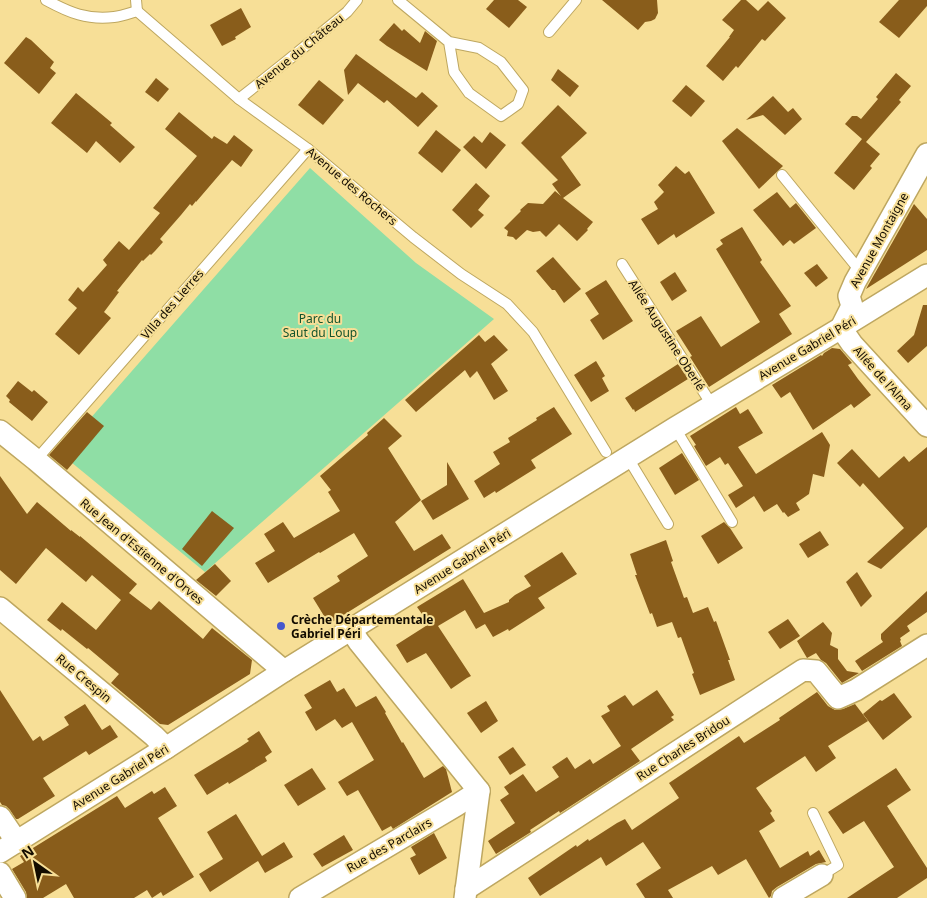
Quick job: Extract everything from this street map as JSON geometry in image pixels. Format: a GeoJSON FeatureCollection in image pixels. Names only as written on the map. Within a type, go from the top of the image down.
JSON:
{"type":"FeatureCollection","features":[{"type":"Feature","properties":{"kind":"street","name":"Avenue Montaigne"},"geometry":{"type":"LineString","coordinates":[[842,328],[852,306],[849,296],[927,154]]}},
{"type":"Feature","properties":{"kind":"street","name":"Avenue Gabriel Péri"},"geometry":{"type":"LineString","coordinates":[[8,847],[284,671],[674,428],[927,275]]}},
{"type":"Feature","properties":{"kind":"street","name":"Allée de l'Alma"},"geometry":{"type":"LineString","coordinates":[[842,328],[852,344],[927,426]]}},
{"type":"Feature","properties":{"kind":"street","name":"Rue Jean d'Estienne d'Orves"},"geometry":{"type":"LineString","coordinates":[[0,431],[284,671]]}},
{"type":"Feature","properties":{"kind":"street","name":"Rue Crespin"},"geometry":{"type":"LineString","coordinates":[[0,608],[166,748]]}},
{"type":"Feature","properties":{"kind":"street"},"geometry":{"type":"LineString","coordinates":[[351,630],[479,791],[466,894]]}},
{"type":"Feature","properties":{"kind":"street","name":"Rue Charles Bridou"},"geometry":{"type":"LineString","coordinates":[[466,894],[803,670],[816,671],[838,698],[856,690],[927,645]]}},
{"type":"Feature","properties":{"kind":"street","name":"Rue des Parclairs"},"geometry":{"type":"LineString","coordinates":[[300,898],[479,791]]}},
{"type":"Feature","properties":{"kind":"street"},"geometry":{"type":"LineString","coordinates":[[0,816],[8,847]]}},
{"type":"Feature","properties":{"kind":"street"},"geometry":{"type":"LineString","coordinates":[[0,873],[15,898]]}},
{"type":"Feature","properties":{"kind":"street"},"geometry":{"type":"LineString","coordinates":[[783,898],[822,874]]}},
{"type":"Feature","properties":{"kind":"lane"},"geometry":{"type":"LineString","coordinates":[[46,0],[85,17],[115,17],[137,11],[136,0]]}},
{"type":"Feature","properties":{"kind":"lane","name":"Avenue du Château"},"geometry":{"type":"LineString","coordinates":[[239,99],[347,12],[357,0]]}},
{"type":"Feature","properties":{"kind":"lane"},"geometry":{"type":"LineString","coordinates":[[398,0],[449,42],[479,48],[501,62],[523,90],[518,104],[501,116],[469,93],[454,72],[449,42]]}},
{"type":"Feature","properties":{"kind":"lane"},"geometry":{"type":"LineString","coordinates":[[549,32],[576,0]]}},
{"type":"Feature","properties":{"kind":"lane","name":"Avenue des Rochers"},"geometry":{"type":"LineString","coordinates":[[137,11],[239,99],[308,149],[413,237],[461,274],[507,304],[533,332],[606,452]]}},
{"type":"Feature","properties":{"kind":"lane","name":"Villa des Lierres"},"geometry":{"type":"LineString","coordinates":[[36,460],[308,149]]}},
{"type":"Feature","properties":{"kind":"lane"},"geometry":{"type":"LineString","coordinates":[[782,175],[861,272]]}},
{"type":"Feature","properties":{"kind":"lane","name":"Allée Augustine Oberlé"},"geometry":{"type":"LineString","coordinates":[[622,264],[712,405]]}},
{"type":"Feature","properties":{"kind":"lane"},"geometry":{"type":"LineString","coordinates":[[674,428],[732,522]]}},
{"type":"Feature","properties":{"kind":"lane"},"geometry":{"type":"LineString","coordinates":[[628,458],[668,524]]}},
{"type":"Feature","properties":{"kind":"lane"},"geometry":{"type":"LineString","coordinates":[[813,813],[838,865],[822,874]]}},
{"type":"Feature","properties":{"kind":"green space","name":"Parc du Saut du Loup"},"geometry":{"type":"Polygon","coordinates":[[[310,168],[416,263],[494,319],[205,572],[60,453],[310,168]]]}},
{"type":"Feature","properties":{"kind":"building"},"geometry":{"type":"Polygon","coordinates":[[[494,0],[518,0],[527,7],[509,28],[486,9],[494,0]]]}},
{"type":"Feature","properties":{"kind":"building"},"geometry":{"type":"Polygon","coordinates":[[[602,0],[657,0],[658,13],[655,19],[645,22],[638,30],[602,0]]]}},
{"type":"Feature","properties":{"kind":"building"},"geometry":{"type":"Polygon","coordinates":[[[741,0],[746,0],[758,11],[768,1],[786,18],[765,41],[762,39],[738,68],[736,66],[723,81],[706,66],[734,30],[722,20],[741,0]]]}},
{"type":"Feature","properties":{"kind":"building"},"geometry":{"type":"Polygon","coordinates":[[[899,0],[927,0],[927,6],[899,38],[879,22],[899,0]]]}},
{"type":"Feature","properties":{"kind":"building"},"geometry":{"type":"Polygon","coordinates":[[[241,8],[251,27],[235,37],[236,39],[222,46],[210,25],[241,8]]]}},
{"type":"Feature","properties":{"kind":"building"},"geometry":{"type":"Polygon","coordinates":[[[394,23],[420,43],[425,31],[437,41],[427,71],[379,40],[394,23]]]}},
{"type":"Feature","properties":{"kind":"building"},"geometry":{"type":"Polygon","coordinates":[[[26,37],[54,62],[50,68],[56,73],[39,94],[4,63],[26,37]]]}},
{"type":"Feature","properties":{"kind":"building"},"geometry":{"type":"Polygon","coordinates":[[[356,54],[416,98],[422,92],[438,106],[418,127],[387,100],[384,103],[358,83],[348,95],[344,70],[356,54]]]}},
{"type":"Feature","properties":{"kind":"building"},"geometry":{"type":"Polygon","coordinates":[[[558,69],[579,86],[570,97],[551,80],[558,69]]]}},
{"type":"Feature","properties":{"kind":"building"},"geometry":{"type":"Polygon","coordinates":[[[896,73],[911,86],[899,100],[901,102],[866,142],[880,154],[870,166],[872,168],[854,190],[834,173],[862,139],[845,124],[852,116],[857,116],[861,119],[896,73]]]}},
{"type":"Feature","properties":{"kind":"building"},"geometry":{"type":"Polygon","coordinates":[[[156,78],[169,89],[158,102],[145,92],[156,78]]]}},
{"type":"Feature","properties":{"kind":"building"},"geometry":{"type":"Polygon","coordinates":[[[319,80],[344,100],[323,125],[298,105],[319,80]]]}},
{"type":"Feature","properties":{"kind":"building"},"geometry":{"type":"Polygon","coordinates":[[[686,85],[705,101],[691,117],[672,101],[686,85]]]}},
{"type":"Feature","properties":{"kind":"building"},"geometry":{"type":"Polygon","coordinates":[[[76,93],[112,123],[110,125],[135,147],[120,163],[96,141],[87,153],[51,123],[76,93]]]}},
{"type":"Feature","properties":{"kind":"building"},"geometry":{"type":"Polygon","coordinates":[[[773,96],[788,112],[793,108],[802,119],[785,135],[763,115],[746,120],[773,96]]]}},
{"type":"Feature","properties":{"kind":"building"},"geometry":{"type":"Polygon","coordinates":[[[558,105],[587,133],[561,157],[581,185],[563,198],[593,222],[577,241],[559,224],[546,237],[540,231],[533,232],[527,230],[516,240],[513,237],[507,236],[508,231],[504,228],[520,210],[528,203],[543,204],[555,191],[561,196],[552,184],[558,180],[521,143],[558,105]]]}},
{"type":"Feature","properties":{"kind":"building"},"geometry":{"type":"Polygon","coordinates":[[[179,112],[212,139],[214,136],[227,144],[234,135],[253,150],[241,167],[232,160],[196,202],[192,206],[190,204],[160,239],[163,242],[155,251],[142,260],[117,291],[119,292],[104,312],[111,318],[79,355],[55,334],[77,308],[68,300],[78,287],[83,292],[107,265],[103,260],[119,241],[129,250],[160,213],[153,208],[197,156],[165,129],[179,112]]]}},
{"type":"Feature","properties":{"kind":"building"},"geometry":{"type":"Polygon","coordinates":[[[737,128],[783,166],[759,189],[722,141],[737,128]]]}},
{"type":"Feature","properties":{"kind":"building"},"geometry":{"type":"Polygon","coordinates":[[[436,130],[461,150],[442,173],[418,153],[436,130]]]}},
{"type":"Feature","properties":{"kind":"building"},"geometry":{"type":"Polygon","coordinates":[[[490,132],[506,145],[486,169],[463,147],[474,136],[482,143],[490,132]]]}},
{"type":"Feature","properties":{"kind":"building"},"geometry":{"type":"Polygon","coordinates":[[[676,166],[685,174],[689,171],[715,213],[676,238],[674,234],[658,245],[641,219],[658,209],[654,202],[664,192],[658,185],[676,166]]]}},
{"type":"Feature","properties":{"kind":"building"},"geometry":{"type":"Polygon","coordinates":[[[476,183],[490,196],[478,210],[484,215],[471,228],[452,210],[476,183]]]}},
{"type":"Feature","properties":{"kind":"building"},"geometry":{"type":"Polygon","coordinates":[[[777,192],[790,208],[796,203],[816,228],[794,244],[790,240],[783,246],[753,210],[777,192]]]}},
{"type":"Feature","properties":{"kind":"building"},"geometry":{"type":"Polygon","coordinates":[[[914,204],[927,219],[927,250],[866,289],[914,204]]]}},
{"type":"Feature","properties":{"kind":"building"},"geometry":{"type":"Polygon","coordinates":[[[742,227],[762,260],[760,262],[791,306],[779,314],[792,334],[709,387],[676,331],[701,316],[721,347],[760,322],[716,249],[723,244],[720,240],[742,227]]]}},
{"type":"Feature","properties":{"kind":"building"},"geometry":{"type":"Polygon","coordinates":[[[553,257],[581,289],[564,303],[555,290],[552,290],[536,271],[553,257]]]}},
{"type":"Feature","properties":{"kind":"building"},"geometry":{"type":"Polygon","coordinates":[[[817,264],[828,278],[816,287],[804,273],[817,264]]]}},
{"type":"Feature","properties":{"kind":"building"},"geometry":{"type":"Polygon","coordinates":[[[675,272],[687,291],[672,301],[660,282],[675,272]]]}},
{"type":"Feature","properties":{"kind":"building"},"geometry":{"type":"Polygon","coordinates":[[[606,280],[633,321],[603,340],[590,320],[599,314],[585,293],[606,280]]]}},
{"type":"Feature","properties":{"kind":"building"},"geometry":{"type":"Polygon","coordinates":[[[923,305],[927,305],[927,346],[908,363],[897,351],[914,335],[923,305]]]}},
{"type":"Feature","properties":{"kind":"building"},"geometry":{"type":"Polygon","coordinates":[[[479,335],[485,342],[494,335],[508,350],[491,364],[508,391],[494,400],[477,371],[470,378],[465,370],[416,412],[405,400],[479,335]]]}},
{"type":"Feature","properties":{"kind":"building"},"geometry":{"type":"Polygon","coordinates":[[[832,348],[840,349],[852,363],[848,365],[871,395],[854,408],[851,404],[813,430],[790,392],[781,398],[772,385],[822,356],[832,348]]]}},
{"type":"Feature","properties":{"kind":"building"},"geometry":{"type":"Polygon","coordinates":[[[596,361],[605,376],[602,378],[609,391],[591,402],[574,375],[596,361]]]}},
{"type":"Feature","properties":{"kind":"building"},"geometry":{"type":"Polygon","coordinates":[[[678,364],[688,379],[635,412],[625,398],[678,364]]]}},
{"type":"Feature","properties":{"kind":"building"},"geometry":{"type":"Polygon","coordinates":[[[18,381],[32,392],[34,390],[48,402],[32,421],[9,402],[10,400],[6,396],[18,381]]]}},
{"type":"Feature","properties":{"kind":"building"},"geometry":{"type":"Polygon","coordinates":[[[554,407],[572,434],[531,460],[536,468],[496,493],[495,491],[484,498],[474,481],[500,464],[493,452],[510,442],[508,438],[554,407]]]}},
{"type":"Feature","properties":{"kind":"building"},"geometry":{"type":"Polygon","coordinates":[[[736,407],[740,414],[748,409],[763,433],[738,447],[756,474],[822,432],[830,445],[824,477],[813,474],[809,494],[796,503],[800,510],[788,517],[777,504],[764,512],[754,496],[736,508],[728,495],[743,486],[728,463],[725,465],[720,457],[706,466],[694,446],[696,445],[690,436],[736,407]]]}},
{"type":"Feature","properties":{"kind":"building"},"geometry":{"type":"Polygon","coordinates":[[[87,412],[104,426],[67,470],[49,455],[87,412]]]}},
{"type":"Feature","properties":{"kind":"building"},"geometry":{"type":"Polygon","coordinates":[[[384,418],[402,436],[388,448],[421,500],[395,522],[414,551],[442,534],[451,548],[329,624],[313,598],[340,581],[337,576],[368,556],[354,533],[268,583],[255,563],[275,551],[264,534],[283,522],[294,538],[340,511],[328,492],[331,490],[320,476],[368,435],[367,433],[384,418]]]}},
{"type":"Feature","properties":{"kind":"building"},"geometry":{"type":"Polygon","coordinates":[[[927,447],[927,527],[881,569],[867,562],[904,528],[863,483],[860,487],[837,463],[852,449],[879,478],[904,456],[909,462],[927,447]]]}},
{"type":"Feature","properties":{"kind":"building"},"geometry":{"type":"Polygon","coordinates":[[[682,453],[699,480],[675,495],[659,468],[682,453]]]}},
{"type":"Feature","properties":{"kind":"building"},"geometry":{"type":"Polygon","coordinates":[[[447,462],[469,499],[433,520],[421,501],[447,485],[447,462]]]}},
{"type":"Feature","properties":{"kind":"building"},"geometry":{"type":"Polygon","coordinates":[[[0,476],[27,514],[37,502],[137,584],[129,593],[151,610],[159,601],[203,639],[212,628],[252,660],[250,674],[168,725],[160,724],[111,683],[119,674],[88,648],[47,620],[62,602],[96,630],[121,600],[92,575],[86,582],[46,548],[16,584],[0,570],[0,476]]]}},
{"type":"Feature","properties":{"kind":"building"},"geometry":{"type":"Polygon","coordinates":[[[212,511],[234,528],[202,566],[182,549],[212,511]]]}},
{"type":"Feature","properties":{"kind":"building"},"geometry":{"type":"Polygon","coordinates":[[[724,522],[743,548],[718,564],[701,536],[724,522]]]}},
{"type":"Feature","properties":{"kind":"building"},"geometry":{"type":"Polygon","coordinates":[[[820,531],[829,545],[808,558],[799,544],[820,531]]]}},
{"type":"Feature","properties":{"kind":"building"},"geometry":{"type":"Polygon","coordinates":[[[666,540],[673,561],[671,562],[684,598],[687,597],[693,613],[708,607],[714,622],[716,621],[735,680],[700,695],[681,637],[678,638],[672,622],[657,627],[635,575],[637,575],[630,554],[666,540]]]}},
{"type":"Feature","properties":{"kind":"building"},"geometry":{"type":"Polygon","coordinates":[[[562,552],[577,574],[538,598],[545,608],[509,631],[508,629],[493,637],[485,624],[476,629],[465,610],[438,626],[471,676],[451,689],[426,653],[407,663],[396,645],[429,624],[417,607],[463,579],[484,613],[509,602],[515,595],[531,586],[524,576],[562,552]]]}},
{"type":"Feature","properties":{"kind":"building"},"geometry":{"type":"Polygon","coordinates":[[[215,564],[231,581],[216,596],[196,580],[215,564]]]}},
{"type":"Feature","properties":{"kind":"building"},"geometry":{"type":"Polygon","coordinates":[[[857,572],[872,596],[861,607],[846,582],[857,572]]]}},
{"type":"Feature","properties":{"kind":"building"},"geometry":{"type":"Polygon","coordinates":[[[927,591],[927,612],[907,626],[910,631],[900,638],[902,646],[862,671],[855,661],[883,642],[881,634],[927,591]]]}},
{"type":"Feature","properties":{"kind":"building"},"geometry":{"type":"Polygon","coordinates":[[[788,619],[800,636],[780,649],[768,632],[788,619]]]}},
{"type":"Feature","properties":{"kind":"building"},"geometry":{"type":"Polygon","coordinates":[[[823,622],[832,633],[830,645],[838,649],[838,659],[847,671],[859,673],[842,683],[816,653],[807,658],[797,641],[823,622]]]}},
{"type":"Feature","properties":{"kind":"building"},"geometry":{"type":"Polygon","coordinates":[[[330,680],[337,692],[344,688],[356,707],[376,696],[424,778],[443,766],[446,769],[452,792],[393,829],[391,826],[382,831],[358,790],[347,796],[338,782],[374,760],[352,722],[342,728],[335,719],[316,731],[305,712],[312,708],[304,695],[330,680]]]}},
{"type":"Feature","properties":{"kind":"building"},"geometry":{"type":"Polygon","coordinates":[[[0,690],[33,741],[40,736],[43,741],[69,725],[64,717],[85,704],[102,730],[110,725],[118,737],[89,755],[86,751],[43,778],[55,796],[18,819],[0,802],[0,690]]]}},
{"type":"Feature","properties":{"kind":"building"},"geometry":{"type":"Polygon","coordinates":[[[657,690],[674,715],[671,717],[674,720],[631,749],[640,761],[560,813],[559,811],[530,830],[531,832],[496,854],[488,841],[515,823],[500,800],[509,794],[504,787],[523,774],[536,792],[559,777],[552,767],[567,757],[575,769],[590,759],[593,764],[621,746],[601,716],[610,711],[607,706],[625,695],[633,706],[657,690]]]}},
{"type":"Feature","properties":{"kind":"building"},"geometry":{"type":"Polygon","coordinates":[[[817,692],[828,706],[835,710],[855,704],[868,721],[828,746],[836,758],[816,772],[805,756],[756,788],[772,811],[770,813],[775,821],[759,831],[780,868],[808,851],[810,856],[819,850],[826,862],[816,864],[777,887],[772,891],[769,898],[746,859],[718,875],[712,866],[668,890],[673,898],[645,898],[636,884],[661,868],[643,842],[606,866],[601,857],[540,896],[528,878],[576,845],[577,847],[588,839],[589,841],[625,819],[632,830],[679,798],[669,783],[739,736],[744,743],[780,720],[779,718],[817,692]]]}},
{"type":"Feature","properties":{"kind":"building"},"geometry":{"type":"Polygon","coordinates":[[[894,693],[912,717],[883,740],[863,714],[880,700],[882,701],[894,693]]]}},
{"type":"Feature","properties":{"kind":"building"},"geometry":{"type":"Polygon","coordinates":[[[486,701],[498,721],[481,733],[467,713],[486,701]]]}},
{"type":"Feature","properties":{"kind":"building"},"geometry":{"type":"Polygon","coordinates":[[[259,731],[272,752],[265,757],[267,761],[207,795],[194,775],[249,741],[247,739],[259,731]]]}},
{"type":"Feature","properties":{"kind":"building"},"geometry":{"type":"Polygon","coordinates":[[[513,747],[526,765],[510,775],[498,757],[513,747]]]}},
{"type":"Feature","properties":{"kind":"building"},"geometry":{"type":"Polygon","coordinates":[[[312,768],[326,789],[298,806],[284,785],[312,768]]]}},
{"type":"Feature","properties":{"kind":"building"},"geometry":{"type":"Polygon","coordinates":[[[896,768],[911,790],[887,806],[927,868],[927,878],[897,898],[847,898],[894,867],[864,821],[843,834],[828,812],[896,768]]]}},
{"type":"Feature","properties":{"kind":"building"},"geometry":{"type":"Polygon","coordinates":[[[165,787],[177,806],[158,818],[194,877],[163,896],[161,892],[152,898],[147,890],[134,898],[74,898],[66,884],[43,898],[27,898],[26,892],[12,869],[24,862],[20,856],[117,796],[125,808],[152,791],[154,794],[165,787]]]}},
{"type":"Feature","properties":{"kind":"building"},"geometry":{"type":"Polygon","coordinates":[[[236,814],[262,856],[284,842],[293,857],[265,873],[258,861],[210,892],[199,874],[223,859],[207,832],[236,814]]]}},
{"type":"Feature","properties":{"kind":"building"},"geometry":{"type":"Polygon","coordinates":[[[434,833],[447,858],[419,875],[410,858],[416,855],[411,847],[434,833]]]}},
{"type":"Feature","properties":{"kind":"building"},"geometry":{"type":"Polygon","coordinates":[[[344,835],[353,850],[322,867],[313,854],[344,835]]]}},
{"type":"Feature","properties":{"kind":"place","name":"Crèche Départementale Gabriel Péri"},"geometry":{"type":"Point","coordinates":[281,626]}}]}
